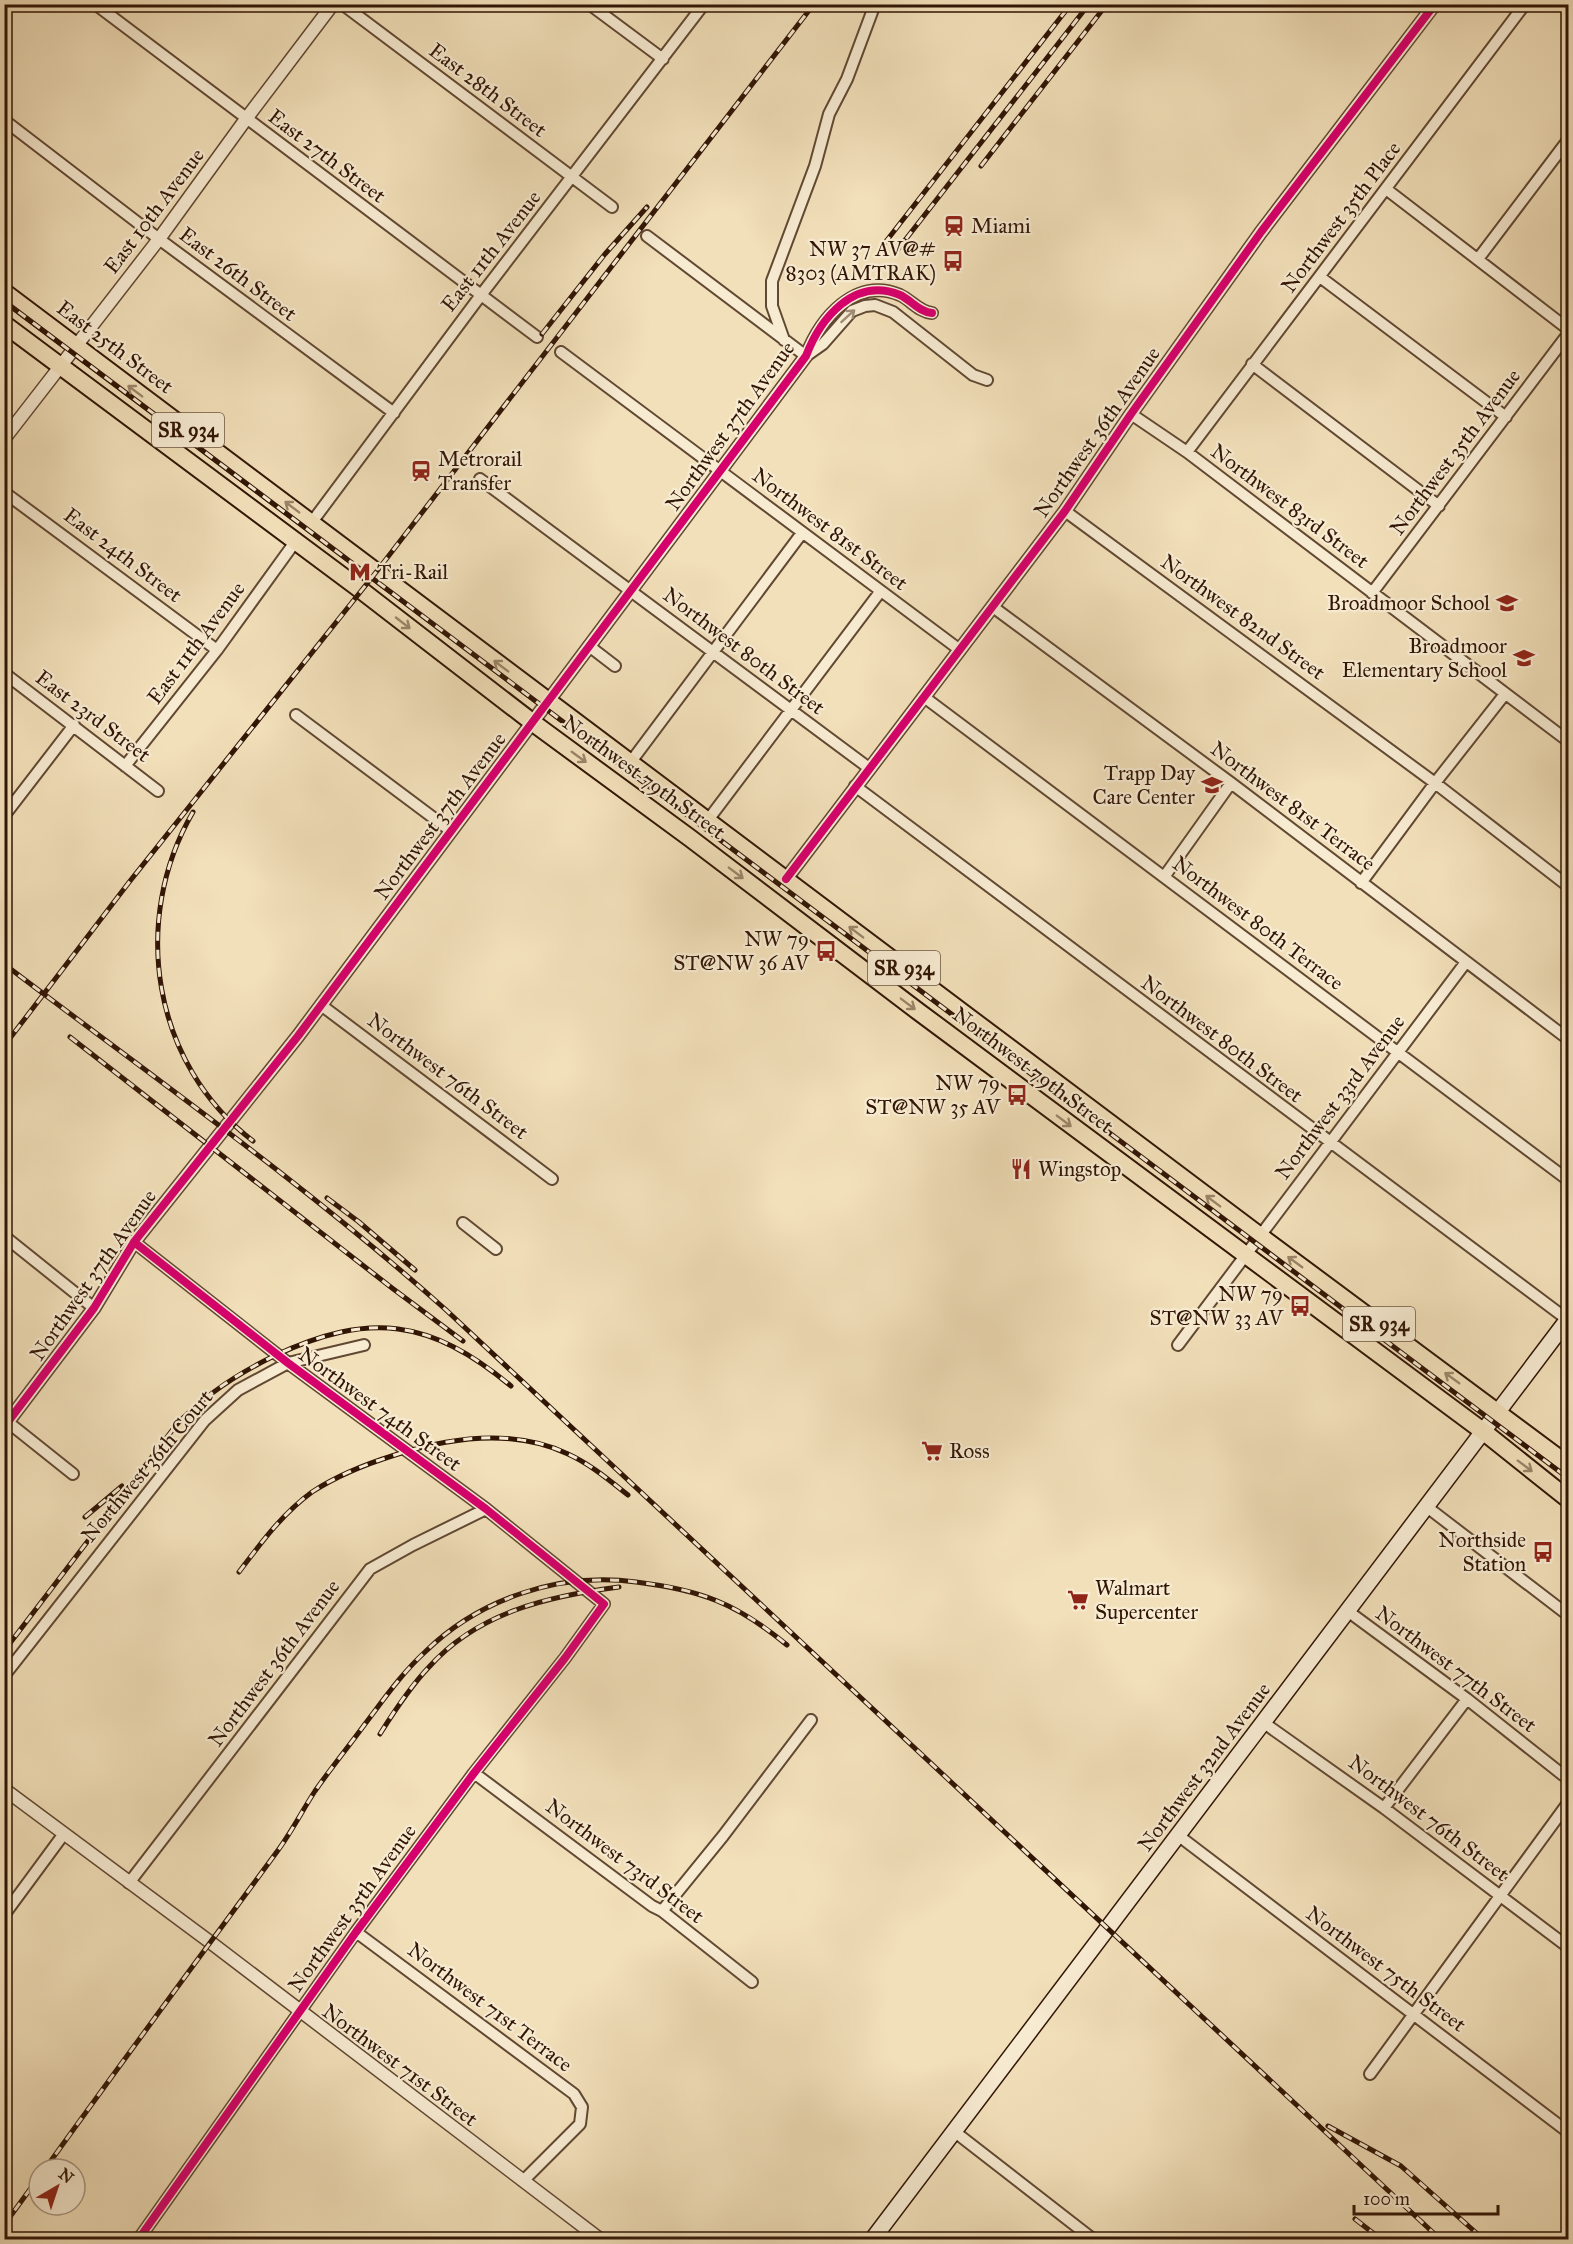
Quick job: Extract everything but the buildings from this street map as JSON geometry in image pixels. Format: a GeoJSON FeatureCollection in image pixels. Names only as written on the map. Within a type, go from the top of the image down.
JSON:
{"type":"FeatureCollection","features":[{"type":"Feature","properties":{"kind":"main road","name":"East 25th Street"},"geometry":{"type":"LineString","coordinates":[[4,292],[372,567]]}},
{"type":"Feature","properties":{"kind":"main road","name":"SR 934"},"geometry":{"type":"LineString","coordinates":[[4,324],[295,542]]}},
{"type":"Feature","properties":{"kind":"main road"},"geometry":{"type":"LineString","coordinates":[[205,474],[220,453]]}},
{"type":"Feature","properties":{"kind":"main road","name":"Northwest 79th Street"},"geometry":{"type":"LineString","coordinates":[[295,542],[1244,1256],[1484,1432],[1569,1499]]}},
{"type":"Feature","properties":{"kind":"main road","name":"Northwest 79th Street"},"geometry":{"type":"LineString","coordinates":[[372,567],[1260,1236],[1569,1465]]}},
{"type":"Feature","properties":{"kind":"main road","name":"Northwest 32nd Avenue"},"geometry":{"type":"LineString","coordinates":[[872,2240],[1568,1320]]}},
{"type":"Feature","properties":{"kind":"street","name":"East 27th Street"},"geometry":{"type":"LineString","coordinates":[[95,4],[537,337]]}},
{"type":"Feature","properties":{"kind":"street","name":"East 10th Avenue"},"geometry":{"type":"LineString","coordinates":[[4,439],[159,239],[333,4]]}},
{"type":"Feature","properties":{"kind":"street","name":"East 28th Street"},"geometry":{"type":"LineString","coordinates":[[342,4],[612,207]]}},
{"type":"Feature","properties":{"kind":"street"},"geometry":{"type":"LineString","coordinates":[[589,4],[663,59]]}},
{"type":"Feature","properties":{"kind":"street","name":"East 11th Avenue"},"geometry":{"type":"LineString","coordinates":[[312,522],[480,296],[704,4]]}},
{"type":"Feature","properties":{"kind":"street","name":"Northwest 37th Avenue"},"geometry":{"type":"LineString","coordinates":[[784,340],[772,306],[772,281],[815,166],[829,114],[847,79],[875,4]]}},
{"type":"Feature","properties":{"kind":"street","name":"Northwest 36th Avenue"},"geometry":{"type":"LineString","coordinates":[[786,879],[1065,511],[1261,232],[1435,4]]}},
{"type":"Feature","properties":{"kind":"street","name":"Northwest 35th Place"},"geometry":{"type":"LineString","coordinates":[[1187,452],[1525,4]]}},
{"type":"Feature","properties":{"kind":"street","name":"East 26th Street"},"geometry":{"type":"LineString","coordinates":[[4,120],[159,239],[394,413]]}},
{"type":"Feature","properties":{"kind":"street"},"geometry":{"type":"LineString","coordinates":[[1478,259],[1569,140]]}},
{"type":"Feature","properties":{"kind":"street"},"geometry":{"type":"LineString","coordinates":[[1386,189],[1569,328]]}},
{"type":"Feature","properties":{"kind":"street"},"geometry":{"type":"LineString","coordinates":[[647,236],[806,356]]}},
{"type":"Feature","properties":{"kind":"street"},"geometry":{"type":"LineString","coordinates":[[1320,277],[1506,417]]}},
{"type":"Feature","properties":{"kind":"street","name":"Northwest 37th Avenue"},"geometry":{"type":"LineString","coordinates":[[6,1423],[94,1308],[134,1242],[321,1005],[806,356],[814,336],[837,307],[854,295],[870,291],[891,292],[908,300],[923,311],[932,313]]}},
{"type":"Feature","properties":{"kind":"street","name":"Northwest 37th Avenue"},"geometry":{"type":"LineString","coordinates":[[806,356],[823,344],[852,311],[875,305],[893,312],[973,375],[987,380]]}},
{"type":"Feature","properties":{"kind":"street","name":"Northwest 35th Avenue"},"geometry":{"type":"LineString","coordinates":[[1372,593],[1569,334]]}},
{"type":"Feature","properties":{"kind":"street","name":"Northwest 81st Street"},"geometry":{"type":"LineString","coordinates":[[561,352],[960,650]]}},
{"type":"Feature","properties":{"kind":"street"},"geometry":{"type":"LineString","coordinates":[[1252,364],[1439,506]]}},
{"type":"Feature","properties":{"kind":"street","name":"Northwest 83rd Street"},"geometry":{"type":"LineString","coordinates":[[1131,414],[1187,452],[1569,741]]}},
{"type":"Feature","properties":{"kind":"street","name":"Northwest 80th Street"},"geometry":{"type":"LineString","coordinates":[[480,479],[869,768]]}},
{"type":"Feature","properties":{"kind":"street","name":"East 24th Street"},"geometry":{"type":"LineString","coordinates":[[4,492],[217,650]]}},
{"type":"Feature","properties":{"kind":"street","name":"Northwest 82nd Street"},"geometry":{"type":"LineString","coordinates":[[1065,511],[1435,783],[1569,886]]}},
{"type":"Feature","properties":{"kind":"street"},"geometry":{"type":"LineString","coordinates":[[630,763],[802,533]]}},
{"type":"Feature","properties":{"kind":"street","name":"East 11th Avenue"},"geometry":{"type":"LineString","coordinates":[[125,766],[217,650],[295,542]]}},
{"type":"Feature","properties":{"kind":"street"},"geometry":{"type":"LineString","coordinates":[[708,820],[880,592]]}},
{"type":"Feature","properties":{"kind":"street","name":"Northwest 81st Terrace"},"geometry":{"type":"LineString","coordinates":[[993,607],[1231,783],[1569,1039]]}},
{"type":"Feature","properties":{"kind":"street"},"geometry":{"type":"LineString","coordinates":[[589,646],[615,666]]}},
{"type":"Feature","properties":{"kind":"street","name":"East 23rd Street"},"geometry":{"type":"LineString","coordinates":[[4,673],[158,791]]}},
{"type":"Feature","properties":{"kind":"street"},"geometry":{"type":"LineString","coordinates":[[1361,883],[1505,694]]}},
{"type":"Feature","properties":{"kind":"street","name":"Northwest 80th Terrace"},"geometry":{"type":"LineString","coordinates":[[924,698],[1569,1180]]}},
{"type":"Feature","properties":{"kind":"street"},"geometry":{"type":"LineString","coordinates":[[296,715],[451,831]]}},
{"type":"Feature","properties":{"kind":"street"},"geometry":{"type":"LineString","coordinates":[[4,816],[74,725]]}},
{"type":"Feature","properties":{"kind":"street"},"geometry":{"type":"LineString","coordinates":[[1164,877],[1231,783]]}},
{"type":"Feature","properties":{"kind":"street","name":"Northwest 80th Street"},"geometry":{"type":"LineString","coordinates":[[855,786],[1329,1144],[1568,1320]]}},
{"type":"Feature","properties":{"kind":"street","name":"Northwest 33rd Avenue"},"geometry":{"type":"LineString","coordinates":[[1178,1345],[1466,962]]}},
{"type":"Feature","properties":{"kind":"street","name":"Northwest 76th Street"},"geometry":{"type":"LineString","coordinates":[[321,1005],[552,1179]]}},
{"type":"Feature","properties":{"kind":"street"},"geometry":{"type":"LineString","coordinates":[[463,1223],[496,1249]]}},
{"type":"Feature","properties":{"kind":"street"},"geometry":{"type":"LineString","coordinates":[[4,1236],[94,1308]]}},
{"type":"Feature","properties":{"kind":"street","name":"Northwest 74th Street"},"geometry":{"type":"LineString","coordinates":[[134,1242],[288,1364],[486,1509],[604,1604]]}},
{"type":"Feature","properties":{"kind":"street","name":"Northwest 36th Court"},"geometry":{"type":"LineString","coordinates":[[4,1676],[205,1420],[238,1390],[288,1364],[364,1345]]}},
{"type":"Feature","properties":{"kind":"street"},"geometry":{"type":"LineString","coordinates":[[6,1423],[73,1474]]}},
{"type":"Feature","properties":{"kind":"street"},"geometry":{"type":"LineString","coordinates":[[1427,1507],[1569,1615]]}},
{"type":"Feature","properties":{"kind":"street","name":"Northwest 36th Avenue"},"geometry":{"type":"LineString","coordinates":[[129,1883],[370,1569],[486,1509]]}},
{"type":"Feature","properties":{"kind":"street","name":"Northwest 35th Avenue"},"geometry":{"type":"LineString","coordinates":[[138,2240],[356,1932],[604,1604]]}},
{"type":"Feature","properties":{"kind":"street","name":"Northwest 77th Street"},"geometry":{"type":"LineString","coordinates":[[1348,1612],[1467,1699],[1563,1775],[1569,1777]]}},
{"type":"Feature","properties":{"kind":"street"},"geometry":{"type":"LineString","coordinates":[[1384,1808],[1467,1699]]}},
{"type":"Feature","properties":{"kind":"street"},"geometry":{"type":"LineString","coordinates":[[662,1911],[723,1836],[811,1720]]}},
{"type":"Feature","properties":{"kind":"street","name":"Northwest 76th Street"},"geometry":{"type":"LineString","coordinates":[[1264,1723],[1384,1808],[1569,1947]]}},
{"type":"Feature","properties":{"kind":"street","name":"Northwest 73rd Street"},"geometry":{"type":"LineString","coordinates":[[474,1773],[652,1906],[662,1911],[752,1982]]}},
{"type":"Feature","properties":{"kind":"street","name":"Northwest 71st Street"},"geometry":{"type":"LineString","coordinates":[[4,1789],[210,1942],[601,2240]]}},
{"type":"Feature","properties":{"kind":"street"},"geometry":{"type":"LineString","coordinates":[[1370,2074],[1569,1803]]}},
{"type":"Feature","properties":{"kind":"street"},"geometry":{"type":"LineString","coordinates":[[4,1915],[63,1835]]}},
{"type":"Feature","properties":{"kind":"street","name":"Northwest 75th Street"},"geometry":{"type":"LineString","coordinates":[[1179,1836],[1569,2132]]}},
{"type":"Feature","properties":{"kind":"street","name":"Northwest 71st Terrace"},"geometry":{"type":"LineString","coordinates":[[356,1932],[574,2094],[582,2107],[580,2124],[523,2181]]}},
{"type":"Feature","properties":{"kind":"street"},"geometry":{"type":"LineString","coordinates":[[955,2132],[1094,2240]]}},
{"type":"Feature","properties":{"kind":"railway"},"geometry":{"type":"LineString","coordinates":[[4,1046],[130,881],[377,571],[814,4]]}},
{"type":"Feature","properties":{"kind":"railway"},"geometry":{"type":"LineString","coordinates":[[884,244],[1071,4]]}},
{"type":"Feature","properties":{"kind":"railway"},"geometry":{"type":"LineString","coordinates":[[895,253],[1089,4]]}},
{"type":"Feature","properties":{"kind":"railway"},"geometry":{"type":"LineString","coordinates":[[981,166],[1107,4]]}},
{"type":"Feature","properties":{"kind":"railway"},"geometry":{"type":"LineString","coordinates":[[542,334],[605,254],[647,207]]}},
{"type":"Feature","properties":{"kind":"railway"},"geometry":{"type":"LineString","coordinates":[[4,301],[1568,1478]]}},
{"type":"Feature","properties":{"kind":"railway"},"geometry":{"type":"LineString","coordinates":[[193,812],[173,854],[162,898],[158,943],[162,988],[173,1032],[192,1072],[219,1109],[253,1141]]}},
{"type":"Feature","properties":{"kind":"railway"},"geometry":{"type":"LineString","coordinates":[[4,964],[284,1175],[445,1309],[1441,2240]]}},
{"type":"Feature","properties":{"kind":"railway"},"geometry":{"type":"LineString","coordinates":[[70,1037],[463,1341]]}},
{"type":"Feature","properties":{"kind":"railway"},"geometry":{"type":"LineString","coordinates":[[327,1198],[415,1270]]}},
{"type":"Feature","properties":{"kind":"railway"},"geometry":{"type":"LineString","coordinates":[[4,1651],[177,1424],[211,1394],[260,1363],[308,1342],[340,1332],[370,1328],[398,1329],[426,1335],[453,1347],[511,1386]]}},
{"type":"Feature","properties":{"kind":"railway"},"geometry":{"type":"LineString","coordinates":[[239,1572],[282,1519],[312,1492],[363,1466],[438,1444],[460,1440],[504,1438],[547,1446],[584,1463],[628,1495]]}},
{"type":"Feature","properties":{"kind":"railway"},"geometry":{"type":"LineString","coordinates":[[85,1517],[122,1486]]}},
{"type":"Feature","properties":{"kind":"railway"},"geometry":{"type":"LineString","coordinates":[[54,2157],[281,1845],[327,1774],[401,1677],[447,1633],[496,1603],[523,1593],[579,1581],[607,1580],[659,1585],[699,1594],[734,1609],[787,1645]]}},
{"type":"Feature","properties":{"kind":"railway"},"geometry":{"type":"LineString","coordinates":[[380,1734],[403,1699],[429,1667],[448,1648],[470,1633],[492,1620],[541,1602],[619,1587]]}},
{"type":"Feature","properties":{"kind":"railway"},"geometry":{"type":"LineString","coordinates":[[1328,2126],[1401,2166],[1482,2238]]}},
{"type":"Feature","properties":{"kind":"railway"},"geometry":{"type":"LineString","coordinates":[[4,2225],[27,2193]]}},
{"type":"Feature","properties":{"kind":"railway"},"geometry":{"type":"LineString","coordinates":[[1355,2219],[1382,2240]]}},
{"type":"Feature","properties":{"kind":"cycle path"},"geometry":{"type":"LineString","coordinates":[[786,879],[1065,511],[1261,232],[1435,4]]}},
{"type":"Feature","properties":{"kind":"cycle path"},"geometry":{"type":"LineString","coordinates":[[4,1427],[94,1308],[134,1242],[298,1036],[806,356],[820,328],[830,315],[854,296],[868,291],[883,291],[900,295],[932,313]]}},
{"type":"Feature","properties":{"kind":"cycle path"},"geometry":{"type":"LineString","coordinates":[[134,1242],[288,1363],[486,1509],[604,1604],[356,1932],[138,2240]]}},
{"type":"Feature","properties":{"kind":"place","name":"Miami"},"geometry":{"type":"Point","coordinates":[954,226]}},
{"type":"Feature","properties":{"kind":"place","name":"NW 37 AV@# 8303 (AMTRAK)"},"geometry":{"type":"Point","coordinates":[953,261]}},
{"type":"Feature","properties":{"kind":"place","name":"Metrorail Transfer"},"geometry":{"type":"Point","coordinates":[421,471]}},
{"type":"Feature","properties":{"kind":"place","name":"Tri-Rail"},"geometry":{"type":"Point","coordinates":[360,572]}},
{"type":"Feature","properties":{"kind":"place","name":"Broadmoor School"},"geometry":{"type":"Point","coordinates":[1507,603]}},
{"type":"Feature","properties":{"kind":"place","name":"Broadmoor Elementary School"},"geometry":{"type":"Point","coordinates":[1524,658]}},
{"type":"Feature","properties":{"kind":"place","name":"Trapp Day Care Center"},"geometry":{"type":"Point","coordinates":[1212,785]}},
{"type":"Feature","properties":{"kind":"place","name":"NW 79 ST@NW 36 AV"},"geometry":{"type":"Point","coordinates":[826,951]}},
{"type":"Feature","properties":{"kind":"place","name":"NW 79 ST@NW 35 AV"},"geometry":{"type":"Point","coordinates":[1017,1095]}},
{"type":"Feature","properties":{"kind":"place","name":"Wingstop"},"geometry":{"type":"Point","coordinates":[1021,1169]}},
{"type":"Feature","properties":{"kind":"place","name":"NW 79 ST@NW 33 AV"},"geometry":{"type":"Point","coordinates":[1300,1306]}},
{"type":"Feature","properties":{"kind":"place","name":"Ross"},"geometry":{"type":"Point","coordinates":[932,1451]}},
{"type":"Feature","properties":{"kind":"place","name":"Northside Station"},"geometry":{"type":"Point","coordinates":[1543,1552]}},
{"type":"Feature","properties":{"kind":"place","name":"Walmart Supercenter"},"geometry":{"type":"Point","coordinates":[1078,1600]}}]}
